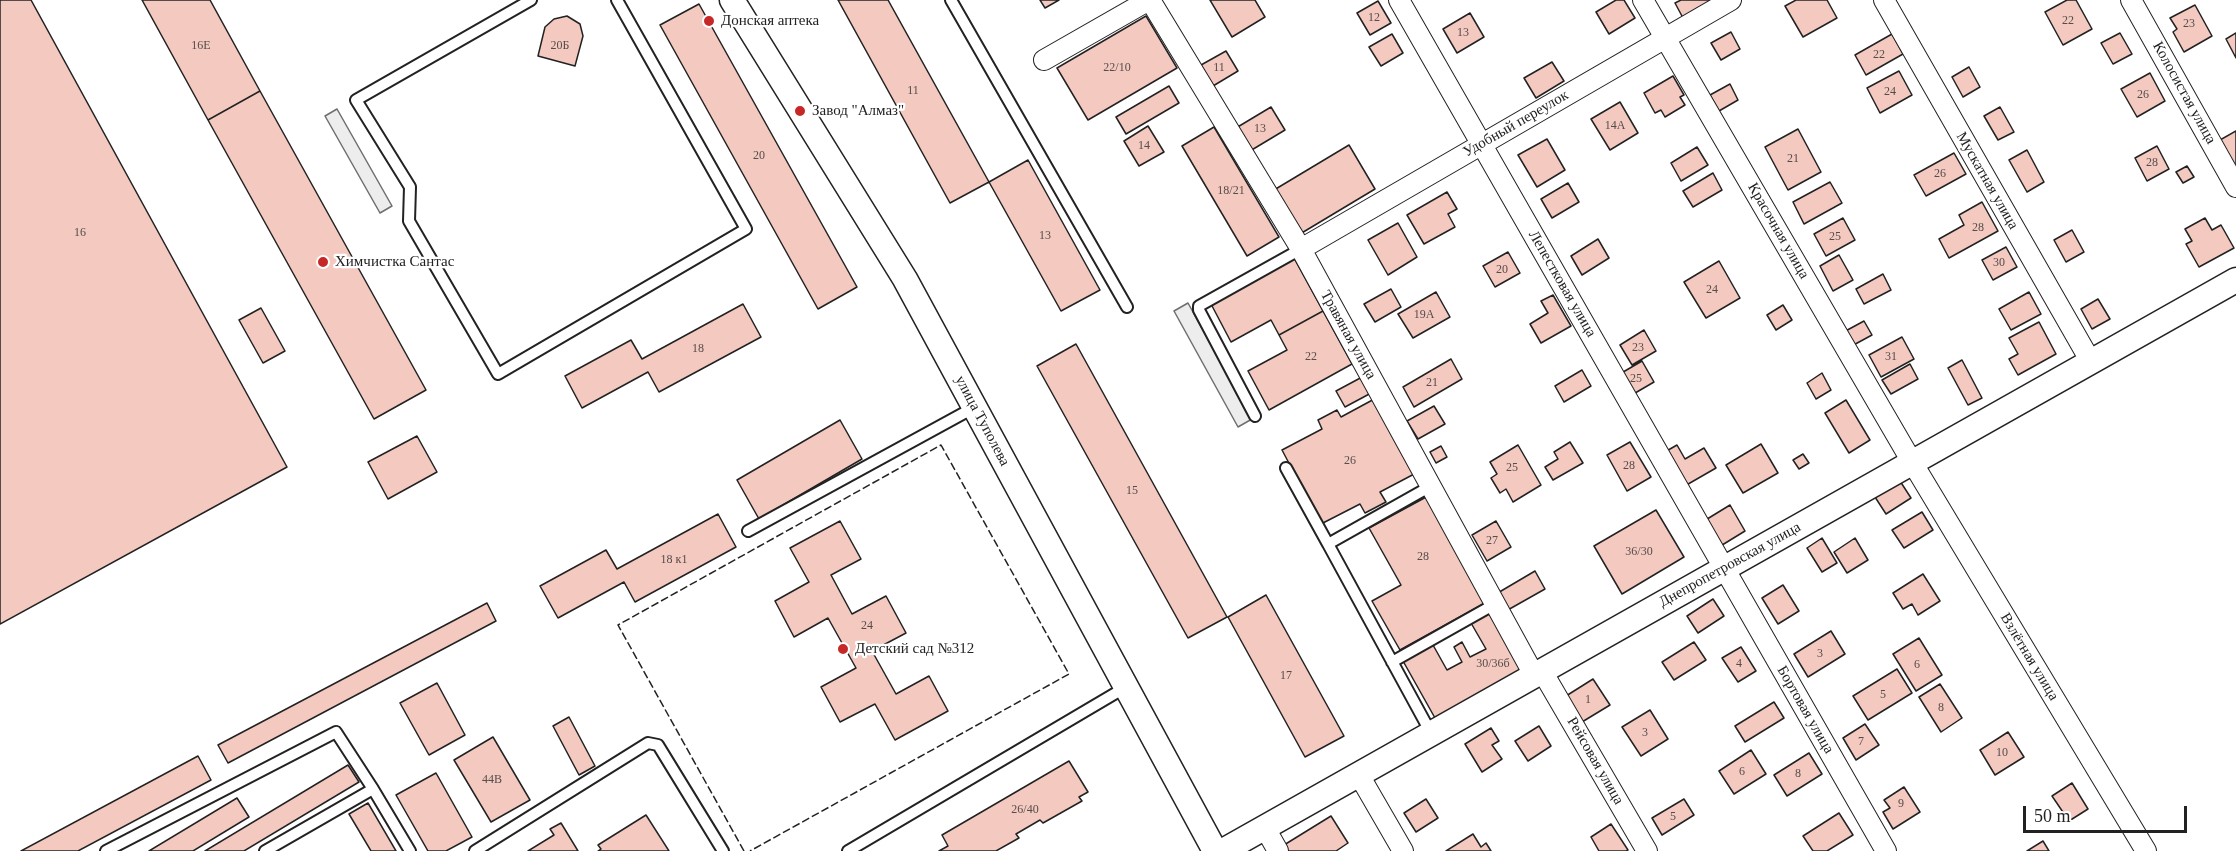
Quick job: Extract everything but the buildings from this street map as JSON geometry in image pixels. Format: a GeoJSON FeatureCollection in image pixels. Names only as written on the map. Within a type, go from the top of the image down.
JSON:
{"type":"FeatureCollection","features":[{"type":"Feature","properties":{"kind":"street","name":"улица Туполева"},"geometry":{"type":"LineString","coordinates":[[732,0],[905,279],[1215,851]]}},
{"type":"Feature","properties":{"kind":"street"},"geometry":{"type":"LineString","coordinates":[[1044,60],[1150,0]]}},
{"type":"Feature","properties":{"kind":"street","name":"Травяная улица"},"geometry":{"type":"LineString","coordinates":[[1150,0],[1301,249],[1495,604],[1538,673]]}},
{"type":"Feature","properties":{"kind":"street","name":"Лепестковая улица"},"geometry":{"type":"LineString","coordinates":[[1399,0],[1723,569]]}},
{"type":"Feature","properties":{"kind":"street","name":"Красочная улица"},"geometry":{"type":"LineString","coordinates":[[1643,0],[1912,462]]}},
{"type":"Feature","properties":{"kind":"street","name":"Удобный переулок"},"geometry":{"type":"LineString","coordinates":[[1301,249],[1731,0]]}},
{"type":"Feature","properties":{"kind":"street","name":"Мускатная улица"},"geometry":{"type":"LineString","coordinates":[[1884,0],[2091,362]]}},
{"type":"Feature","properties":{"kind":"street","name":"Колосистая улица"},"geometry":{"type":"LineString","coordinates":[[2131,0],[2236,187]]}},
{"type":"Feature","properties":{"kind":"street","name":"Днепропетровская улица"},"geometry":{"type":"LineString","coordinates":[[1223,851],[2236,280]]}},
{"type":"Feature","properties":{"kind":"street","name":"Взлётная улица"},"geometry":{"type":"LineString","coordinates":[[1912,462],[2146,851]]}},
{"type":"Feature","properties":{"kind":"street","name":"Бортовая улица"},"geometry":{"type":"LineString","coordinates":[[1723,569],[1886,851]]}},
{"type":"Feature","properties":{"kind":"street","name":"Рейсовая улица"},"geometry":{"type":"LineString","coordinates":[[1538,673],[1647,851]]}},
{"type":"Feature","properties":{"kind":"street"},"geometry":{"type":"LineString","coordinates":[[1359,775],[1403,851]]}},
{"type":"Feature","properties":{"kind":"street"},"geometry":{"type":"LineString","coordinates":[[1264,828],[1278,851]]}},
{"type":"Feature","properties":{"kind":"lane"},"geometry":{"type":"LineString","coordinates":[[531,0],[356,100],[410,188],[409,221],[498,374],[746,229],[617,0]]}},
{"type":"Feature","properties":{"kind":"lane"},"geometry":{"type":"LineString","coordinates":[[951,0],[1127,307]]}},
{"type":"Feature","properties":{"kind":"lane"},"geometry":{"type":"LineString","coordinates":[[1255,416],[1198,310],[1199,306],[1301,249]]}},
{"type":"Feature","properties":{"kind":"lane"},"geometry":{"type":"LineString","coordinates":[[748,531],[975,407]]}},
{"type":"Feature","properties":{"kind":"lane"},"geometry":{"type":"LineString","coordinates":[[1286,468],[1431,734]]}},
{"type":"Feature","properties":{"kind":"lane"},"geometry":{"type":"LineString","coordinates":[[1328,544],[1431,486]]}},
{"type":"Feature","properties":{"kind":"lane"},"geometry":{"type":"LineString","coordinates":[[1392,662],[1495,604]]}},
{"type":"Feature","properties":{"kind":"lane"},"geometry":{"type":"LineString","coordinates":[[848,851],[1126,687]]}},
{"type":"Feature","properties":{"kind":"lane"},"geometry":{"type":"LineString","coordinates":[[106,851],[336,732],[410,851]]}},
{"type":"Feature","properties":{"kind":"lane"},"geometry":{"type":"LineString","coordinates":[[475,851],[648,743],[658,746],[723,851]]}},
{"type":"Feature","properties":{"kind":"lane"},"geometry":{"type":"LineString","coordinates":[[265,851],[373,789]]}},
{"type":"Feature","properties":{"kind":"shaded area"},"geometry":{"type":"Polygon","coordinates":[[[337,109],[392,206],[380,213],[325,116],[337,109]]]}},
{"type":"Feature","properties":{"kind":"shaded area"},"geometry":{"type":"Polygon","coordinates":[[[1188,303],[1252,419],[1238,427],[1174,311],[1188,303]]]}},
{"type":"Feature","properties":{"kind":"fence"},"geometry":{"type":"LineString","coordinates":[[744,851],[618,625],[941,445],[1069,674],[750,851]]}},
{"type":"Feature","properties":{"kind":"place","name":"Донская аптека"},"geometry":{"type":"Point","coordinates":[709,21]}},
{"type":"Feature","properties":{"kind":"place","name":"Завод \"Алмаз\""},"geometry":{"type":"Point","coordinates":[800,111]}},
{"type":"Feature","properties":{"kind":"place","name":"Химчистка Сантас"},"geometry":{"type":"Point","coordinates":[323,262]}},
{"type":"Feature","properties":{"kind":"place","name":"Детский сад №312"},"geometry":{"type":"Point","coordinates":[843,649]}}]}
